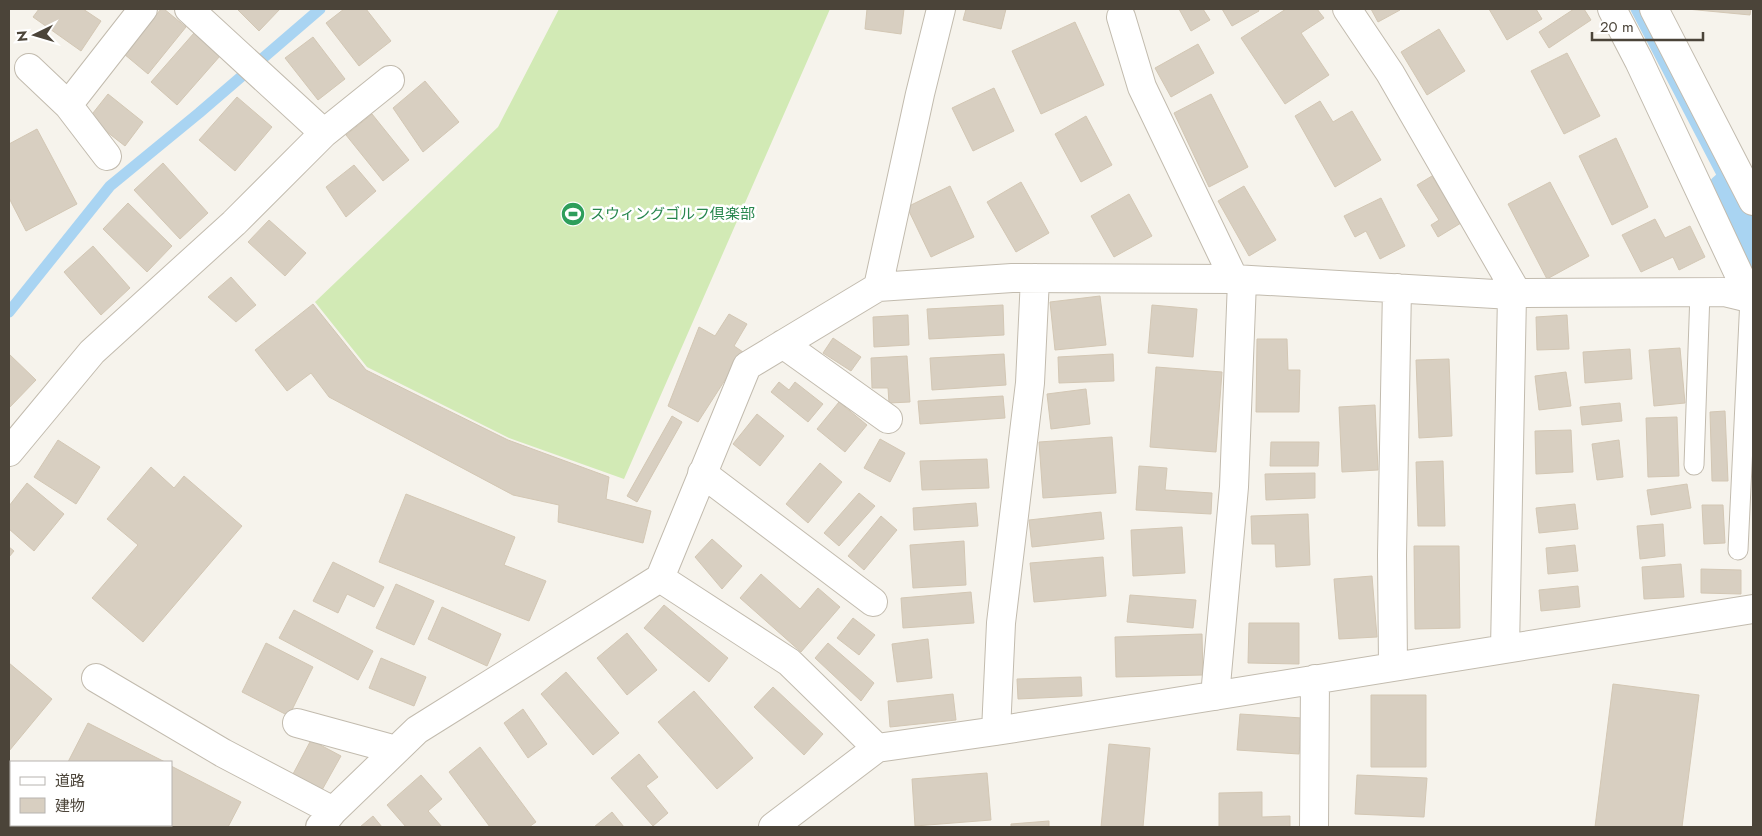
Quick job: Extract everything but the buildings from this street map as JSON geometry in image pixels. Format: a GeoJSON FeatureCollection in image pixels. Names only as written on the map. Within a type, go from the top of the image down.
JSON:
{"type":"FeatureCollection","features":[{"type":"Feature","properties":{"kind":"street"},"geometry":{"type":"LineString","coordinates":[[68,105],[143,9]]}},
{"type":"Feature","properties":{"kind":"street"},"geometry":{"type":"LineString","coordinates":[[878,287],[920,94],[942,9]]}},
{"type":"Feature","properties":{"kind":"street"},"geometry":{"type":"LineString","coordinates":[[1347,9],[1390,73],[1515,294],[1505,649]]}},
{"type":"Feature","properties":{"kind":"street"},"geometry":{"type":"LineString","coordinates":[[1612,9],[1639,61],[1751,299]]}},
{"type":"Feature","properties":{"kind":"street"},"geometry":{"type":"LineString","coordinates":[[1654,9],[1753,202]]}},
{"type":"Feature","properties":{"kind":"street"},"geometry":{"type":"LineString","coordinates":[[1121,12],[1142,87],[1238,280],[1234,487],[1215,696]]}},
{"type":"Feature","properties":{"kind":"street"},"geometry":{"type":"LineString","coordinates":[[202,13],[253,68],[324,133]]}},
{"type":"Feature","properties":{"kind":"street"},"geometry":{"type":"LineString","coordinates":[[29,68],[68,105],[107,156]]}},
{"type":"Feature","properties":{"kind":"street"},"geometry":{"type":"LineString","coordinates":[[9,452],[92,352],[234,223],[324,133],[390,80]]}},
{"type":"Feature","properties":{"kind":"street"},"geometry":{"type":"LineString","coordinates":[[96,678],[223,754],[326,819],[417,730],[660,578],[747,366],[878,287],[1012,278],[1278,280],[1515,294],[1724,292],[1751,299]]}},
{"type":"Feature","properties":{"kind":"street"},"geometry":{"type":"LineString","coordinates":[[996,731],[1001,623],[1030,383],[1035,278]]}},
{"type":"Feature","properties":{"kind":"street"},"geometry":{"type":"LineString","coordinates":[[1393,666],[1392,555],[1397,288]]}},
{"type":"Feature","properties":{"kind":"street"},"geometry":{"type":"LineString","coordinates":[[784,344],[888,419]]}},
{"type":"Feature","properties":{"kind":"street"},"geometry":{"type":"LineString","coordinates":[[702,473],[873,602]]}},
{"type":"Feature","properties":{"kind":"street"},"geometry":{"type":"LineString","coordinates":[[660,578],[789,662],[878,748]]}},
{"type":"Feature","properties":{"kind":"street"},"geometry":{"type":"LineString","coordinates":[[773,827],[878,748],[996,731],[1753,609]]}},
{"type":"Feature","properties":{"kind":"street"},"geometry":{"type":"LineString","coordinates":[[1314,827],[1315,679]]}},
{"type":"Feature","properties":{"kind":"street"},"geometry":{"type":"LineString","coordinates":[[297,723],[396,750]]}},
{"type":"Feature","properties":{"kind":"lane"},"geometry":{"type":"LineString","coordinates":[[1694,464],[1700,292]]}},
{"type":"Feature","properties":{"kind":"lane"},"geometry":{"type":"LineString","coordinates":[[1738,550],[1751,299]]}},
{"type":"Feature","properties":{"kind":"green space","name":"スウィングゴルフ倶楽部"},"geometry":{"type":"Polygon","coordinates":[[[559,9],[830,9],[624,479],[509,438],[367,367],[315,302],[498,127],[559,9]]]}},
{"type":"Feature","properties":{"kind":"waterway"},"geometry":{"type":"LineString","coordinates":[[9,312],[110,186],[199,113],[320,9]]}},
{"type":"Feature","properties":{"kind":"waterway"},"geometry":{"type":"LineString","coordinates":[[1636,9],[1736,201],[1740,196]]}},
{"type":"Feature","properties":{"kind":"waterway"},"geometry":{"type":"LineString","coordinates":[[1736,201],[1751,235]]}},
{"type":"Feature","properties":{"kind":"place","name":"スウィングゴルフ倶楽部"},"geometry":{"type":"Point","coordinates":[573,214]}}]}
